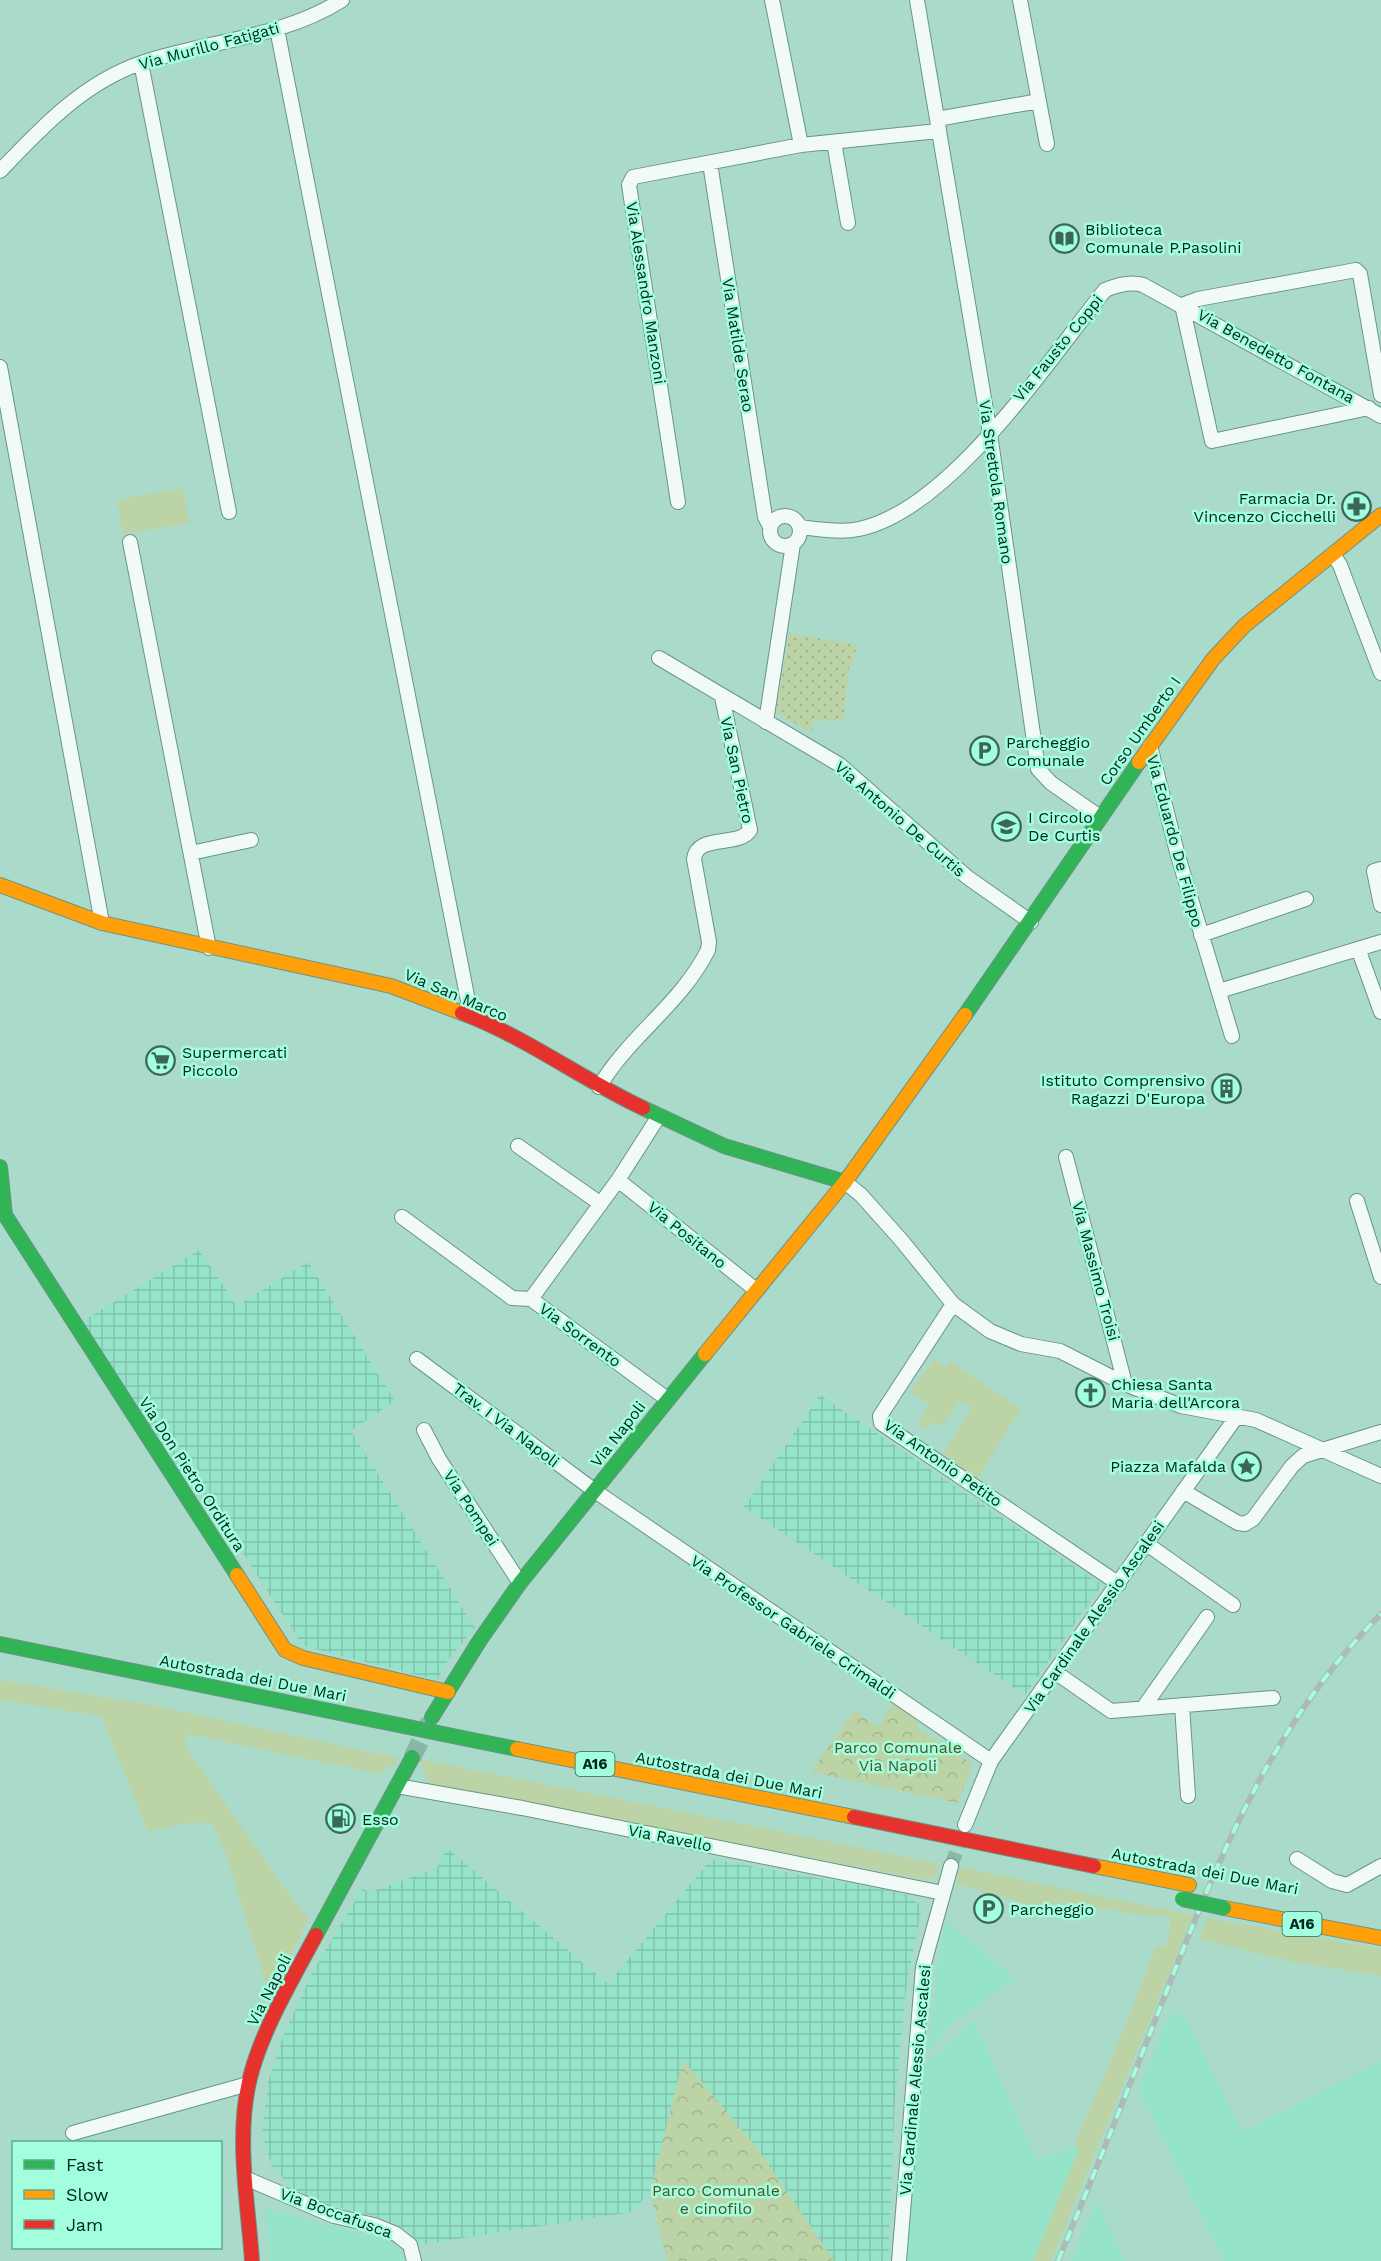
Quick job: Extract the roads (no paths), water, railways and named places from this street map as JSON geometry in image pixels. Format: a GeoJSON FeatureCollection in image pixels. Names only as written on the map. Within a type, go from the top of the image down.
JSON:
{"type":"FeatureCollection","features":[{"type":"Feature","properties":{"kind":"main road","name":"Corso Umberto I"},"geometry":{"type":"LineString","coordinates":[[845,1182],[1031,922],[1100,817],[1213,659],[1244,626],[1381,515]]}},
{"type":"Feature","properties":{"kind":"main road","name":"Via San Marco"},"geometry":{"type":"LineString","coordinates":[[0,885],[102,924],[391,986],[471,1016],[544,1053],[599,1087],[724,1146],[845,1182]]}},
{"type":"Feature","properties":{"kind":"main road","name":"Via Don Pietro Orditura"},"geometry":{"type":"LineString","coordinates":[[0,1167],[5,1215],[285,1650],[303,1658],[448,1692]]}},
{"type":"Feature","properties":{"kind":"main road","name":"Via Napoli"},"geometry":{"type":"LineString","coordinates":[[432,1717],[480,1640],[520,1583],[845,1182]]}},
{"type":"Feature","properties":{"kind":"main road","name":"Autostrada dei Due Mari"},"geometry":{"type":"LineString","coordinates":[[0,1644],[1194,1886]]}},
{"type":"Feature","properties":{"kind":"main road","name":"Via Napoli"},"geometry":{"type":"LineString","coordinates":[[252,2261],[243,2137],[248,2084],[265,2035],[412,1758]]}},
{"type":"Feature","properties":{"kind":"main road","name":"Autostrada dei Due Mari"},"geometry":{"type":"LineString","coordinates":[[1176,1898],[1381,1938]]}},
{"type":"Feature","properties":{"kind":"street","name":"Via Murillo Fatigati"},"geometry":{"type":"LineString","coordinates":[[0,171],[51,117],[106,79],[141,63],[277,29],[326,5],[342,0]]}},
{"type":"Feature","properties":{"kind":"street"},"geometry":{"type":"LineString","coordinates":[[772,0],[801,146]]}},
{"type":"Feature","properties":{"kind":"street","name":"Via Strettola Romano"},"geometry":{"type":"LineString","coordinates":[[917,0],[990,434],[1038,769],[1051,783],[1100,817]]}},
{"type":"Feature","properties":{"kind":"street"},"geometry":{"type":"LineString","coordinates":[[1020,0],[1047,144]]}},
{"type":"Feature","properties":{"kind":"street"},"geometry":{"type":"LineString","coordinates":[[277,29],[471,1016]]}},
{"type":"Feature","properties":{"kind":"street"},"geometry":{"type":"LineString","coordinates":[[141,63],[229,512]]}},
{"type":"Feature","properties":{"kind":"street","name":"Via Alessandro Manzoni"},"geometry":{"type":"LineString","coordinates":[[678,502],[629,185],[633,177],[801,146],[938,125],[1039,101]]}},
{"type":"Feature","properties":{"kind":"street"},"geometry":{"type":"LineString","coordinates":[[834,142],[848,223]]}},
{"type":"Feature","properties":{"kind":"street","name":"Via Matilde Serao"},"geometry":{"type":"LineString","coordinates":[[710,163],[765,517],[770,526]]}},
{"type":"Feature","properties":{"kind":"street","name":"Via Benedetto Fontana"},"geometry":{"type":"LineString","coordinates":[[1182,304],[1198,299],[1356,270],[1360,274],[1381,395]]}},
{"type":"Feature","properties":{"kind":"street","name":"Via Benedetto Fontana"},"geometry":{"type":"LineString","coordinates":[[1105,290],[1135,283],[1182,304],[1381,416]]}},
{"type":"Feature","properties":{"kind":"street","name":"Via Fausto Coppi"},"geometry":{"type":"LineString","coordinates":[[800,527],[838,530],[857,529],[878,523],[936,488],[990,434],[1105,290]]}},
{"type":"Feature","properties":{"kind":"street","name":"Via Benedetto Fontana"},"geometry":{"type":"LineString","coordinates":[[1182,304],[1212,441],[1369,408]]}},
{"type":"Feature","properties":{"kind":"street"},"geometry":{"type":"LineString","coordinates":[[0,367],[102,924]]}},
{"type":"Feature","properties":{"kind":"street"},"geometry":{"type":"LineString","coordinates":[[766,722],[793,544],[799,536],[800,527],[794,519],[785,516],[776,518],[770,526],[770,536],[777,544],[793,544]]}},
{"type":"Feature","properties":{"kind":"street"},"geometry":{"type":"LineString","coordinates":[[130,542],[209,948]]}},
{"type":"Feature","properties":{"kind":"street"},"geometry":{"type":"LineString","coordinates":[[1334,554],[1381,673]]}},
{"type":"Feature","properties":{"kind":"street","name":"Via Antonio De Curtis"},"geometry":{"type":"LineString","coordinates":[[659,658],[840,765],[967,877],[1031,922]]}},
{"type":"Feature","properties":{"kind":"street","name":"Via San Pietro"},"geometry":{"type":"LineString","coordinates":[[599,1087],[619,1057],[678,995],[708,950],[709,942],[694,859],[696,851],[702,846],[743,837],[750,830],[722,697]]}},
{"type":"Feature","properties":{"kind":"street","name":"Via Eduardo De Filippo"},"geometry":{"type":"LineString","coordinates":[[1150,746],[1201,935],[1232,1036]]}},
{"type":"Feature","properties":{"kind":"street"},"geometry":{"type":"LineString","coordinates":[[191,853],[251,840]]}},
{"type":"Feature","properties":{"kind":"street"},"geometry":{"type":"LineString","coordinates":[[1378,870],[1381,905]]}},
{"type":"Feature","properties":{"kind":"street","name":"Via Eduardo De Filippo"},"geometry":{"type":"LineString","coordinates":[[1201,935],[1306,899]]}},
{"type":"Feature","properties":{"kind":"street"},"geometry":{"type":"LineString","coordinates":[[1219,991],[1359,951],[1381,942]]}},
{"type":"Feature","properties":{"kind":"street"},"geometry":{"type":"LineString","coordinates":[[1359,951],[1381,1012]]}},
{"type":"Feature","properties":{"kind":"street"},"geometry":{"type":"LineString","coordinates":[[531,1299],[618,1180],[659,1116]]}},
{"type":"Feature","properties":{"kind":"street"},"geometry":{"type":"LineString","coordinates":[[518,1146],[601,1204]]}},
{"type":"Feature","properties":{"kind":"street","name":"Via Massimo Troisi"},"geometry":{"type":"LineString","coordinates":[[1066,1157],[1125,1384]]}},
{"type":"Feature","properties":{"kind":"street","name":"Via Positano"},"geometry":{"type":"LineString","coordinates":[[618,1180],[756,1290]]}},
{"type":"Feature","properties":{"kind":"street"},"geometry":{"type":"LineString","coordinates":[[845,1182],[861,1195],[954,1304],[990,1331],[1021,1344],[1060,1351],[1125,1384],[1181,1406],[1256,1420],[1381,1476]]}},
{"type":"Feature","properties":{"kind":"street"},"geometry":{"type":"LineString","coordinates":[[1357,1201],[1381,1277]]}},
{"type":"Feature","properties":{"kind":"street","name":"Via Sorrento"},"geometry":{"type":"LineString","coordinates":[[402,1217],[512,1298],[531,1299],[667,1399]]}},
{"type":"Feature","properties":{"kind":"street","name":"Via Antonio Petito"},"geometry":{"type":"LineString","coordinates":[[954,1304],[880,1416],[881,1423],[1119,1584]]}},
{"type":"Feature","properties":{"kind":"street","name":"Trav. I Via Napoli"},"geometry":{"type":"LineString","coordinates":[[417,1359],[595,1491]]}},
{"type":"Feature","properties":{"kind":"street","name":"Via Cardinale Alessio Ascalesi"},"geometry":{"type":"LineString","coordinates":[[965,1825],[992,1761],[1237,1416]]}},
{"type":"Feature","properties":{"kind":"street","name":"Via Pompei"},"geometry":{"type":"LineString","coordinates":[[424,1431],[439,1459],[520,1583]]}},
{"type":"Feature","properties":{"kind":"street"},"geometry":{"type":"LineString","coordinates":[[1183,1491],[1238,1523],[1245,1524],[1252,1519],[1292,1466],[1303,1456],[1381,1432]]}},
{"type":"Feature","properties":{"kind":"street","name":"Via Professor Gabriele Crimaldi"},"geometry":{"type":"LineString","coordinates":[[595,1491],[992,1761]]}},
{"type":"Feature","properties":{"kind":"street"},"geometry":{"type":"LineString","coordinates":[[1147,1544],[1233,1605]]}},
{"type":"Feature","properties":{"kind":"street"},"geometry":{"type":"LineString","coordinates":[[1143,1708],[1207,1617]]}},
{"type":"Feature","properties":{"kind":"street"},"geometry":{"type":"LineString","coordinates":[[1055,1672],[1111,1711],[1273,1698]]}},
{"type":"Feature","properties":{"kind":"street"},"geometry":{"type":"LineString","coordinates":[[1182,1705],[1188,1796]]}},
{"type":"Feature","properties":{"kind":"street","name":"Via Ravello"},"geometry":{"type":"LineString","coordinates":[[397,1786],[522,1808],[943,1893]]}},
{"type":"Feature","properties":{"kind":"street","name":"Via Cardinale Alessio Ascalesi"},"geometry":{"type":"LineString","coordinates":[[899,2261],[923,1967],[952,1857]]}},
{"type":"Feature","properties":{"kind":"street"},"geometry":{"type":"LineString","coordinates":[[1297,1859],[1332,1881],[1347,1886],[1381,1866]]}},
{"type":"Feature","properties":{"kind":"street"},"geometry":{"type":"LineString","coordinates":[[73,2133],[248,2084]]}},
{"type":"Feature","properties":{"kind":"street","name":"Via Boccafusca"},"geometry":{"type":"LineString","coordinates":[[245,2178],[334,2216],[374,2225],[396,2234],[410,2245],[414,2261]]}},
{"type":"Feature","properties":{"kind":"tunnel"},"geometry":{"type":"LineString","coordinates":[[412,1758],[430,1721]]}},
{"type":"Feature","properties":{"kind":"tunnel"},"geometry":{"type":"LineString","coordinates":[[951,1866],[963,1833]]}},
{"type":"Feature","properties":{"kind":"railway"},"geometry":{"type":"LineString","coordinates":[[1058,2261],[1225,1849],[1277,1749],[1308,1702],[1342,1657],[1381,1614]]}},
{"type":"Feature","properties":{"kind":"place","name":"Biblioteca Comunale P.Pasolini"},"geometry":{"type":"Point","coordinates":[1064,238]}},
{"type":"Feature","properties":{"kind":"place","name":"Farmacia Dr. Vincenzo Cicchelli"},"geometry":{"type":"Point","coordinates":[1357,507]}},
{"type":"Feature","properties":{"kind":"place","name":"Parcheggio Comunale"},"geometry":{"type":"Point","coordinates":[985,751]}},
{"type":"Feature","properties":{"kind":"place","name":"I Circolo De Curtis"},"geometry":{"type":"Point","coordinates":[1007,826]}},
{"type":"Feature","properties":{"kind":"place","name":"Supermercati Piccolo"},"geometry":{"type":"Point","coordinates":[161,1061]}},
{"type":"Feature","properties":{"kind":"place","name":"Istituto Comprensivo Ragazzi D'Europa"},"geometry":{"type":"Point","coordinates":[1226,1089]}},
{"type":"Feature","properties":{"kind":"place","name":"Chiesa Santa Maria dell'Arcora"},"geometry":{"type":"Point","coordinates":[1090,1393]}},
{"type":"Feature","properties":{"kind":"place","name":"Piazza Mafalda"},"geometry":{"type":"Point","coordinates":[1247,1466]}},
{"type":"Feature","properties":{"kind":"place","name":"Esso"},"geometry":{"type":"Point","coordinates":[341,1819]}},
{"type":"Feature","properties":{"kind":"place","name":"Parcheggio"},"geometry":{"type":"Point","coordinates":[989,1909]}},
{"type":"Feature","properties":{"kind":"park label","name":"Parco Comunale Via Napoli"},"geometry":{"type":"Point","coordinates":[898,1756]}},
{"type":"Feature","properties":{"kind":"park label","name":"Parco Comunale e cinofilo"},"geometry":{"type":"Point","coordinates":[716,2199]}}]}
